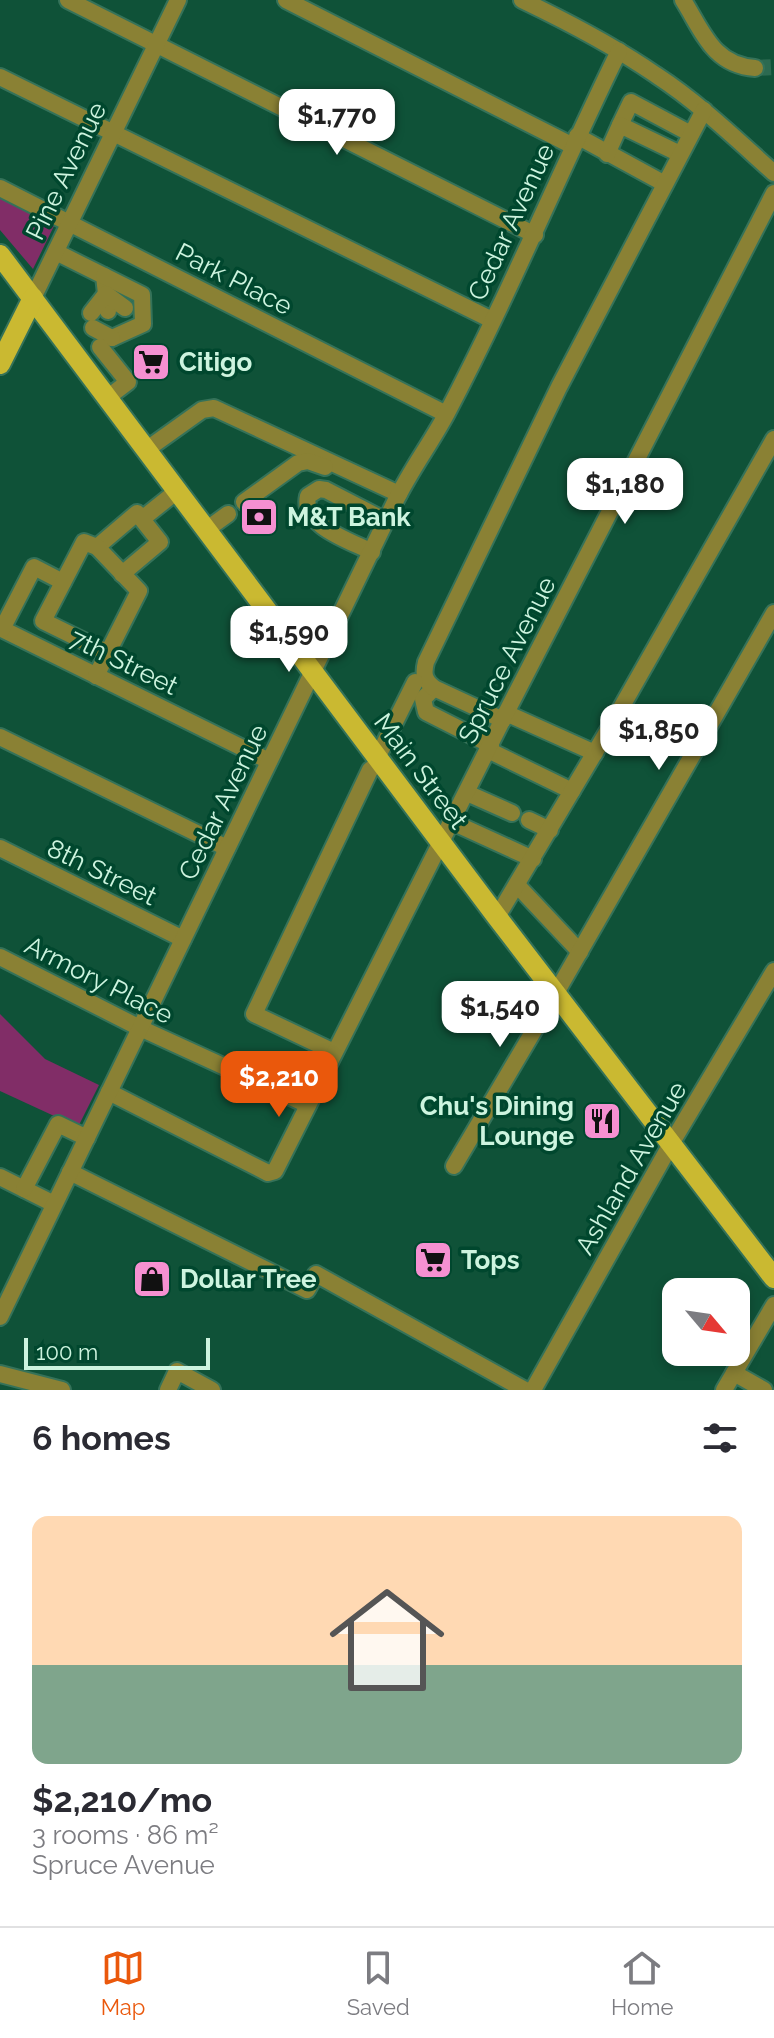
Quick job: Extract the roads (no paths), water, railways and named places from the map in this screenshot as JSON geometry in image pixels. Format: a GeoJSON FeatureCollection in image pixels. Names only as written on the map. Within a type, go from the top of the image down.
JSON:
{"type":"FeatureCollection","features":[{"type":"Feature","properties":{"kind":"main road","name":"Main Street"},"geometry":{"type":"LineString","coordinates":[[0,255],[497,917],[774,1278]]}},
{"type":"Feature","properties":{"kind":"main road","name":"Pine Avenue"},"geometry":{"type":"LineString","coordinates":[[0,364],[33,298]]}},
{"type":"Feature","properties":{"kind":"street"},"geometry":{"type":"LineString","coordinates":[[68,0],[535,235]]}},
{"type":"Feature","properties":{"kind":"street","name":"Pine Avenue"},"geometry":{"type":"LineString","coordinates":[[33,298],[178,0]]}},
{"type":"Feature","properties":{"kind":"street"},"geometry":{"type":"LineString","coordinates":[[286,0],[665,184]]}},
{"type":"Feature","properties":{"kind":"street"},"geometry":{"type":"LineString","coordinates":[[522,0],[619,51],[704,110],[774,173]]}},
{"type":"Feature","properties":{"kind":"street"},"geometry":{"type":"LineString","coordinates":[[683,0],[724,61],[738,67],[755,68]]}},
{"type":"Feature","properties":{"kind":"street","name":"Cedar Avenue"},"geometry":{"type":"LineString","coordinates":[[0,1317],[5,1292],[87,1138],[397,498],[446,414],[535,235],[575,141],[619,51]]}},
{"type":"Feature","properties":{"kind":"street"},"geometry":{"type":"LineString","coordinates":[[0,77],[492,320]]}},
{"type":"Feature","properties":{"kind":"street"},"geometry":{"type":"LineString","coordinates":[[607,154],[631,102],[691,134]]}},
{"type":"Feature","properties":{"kind":"street"},"geometry":{"type":"LineString","coordinates":[[595,753],[434,688],[426,681],[424,672],[426,662],[559,387],[704,110]]}},
{"type":"Feature","properties":{"kind":"street"},"geometry":{"type":"LineString","coordinates":[[620,125],[680,154]]}},
{"type":"Feature","properties":{"kind":"street","name":"Park Place"},"geometry":{"type":"LineString","coordinates":[[0,188],[446,414]]}},
{"type":"Feature","properties":{"kind":"street","name":"Spruce Avenue"},"geometry":{"type":"LineString","coordinates":[[109,1092],[268,1173],[275,1171],[504,716],[774,193]]}},
{"type":"Feature","properties":{"kind":"street"},"geometry":{"type":"LineString","coordinates":[[56,252],[142,295],[143,324],[108,321]]}},
{"type":"Feature","properties":{"kind":"street"},"geometry":{"type":"LineString","coordinates":[[104,276],[108,321],[128,382],[107,398]]}},
{"type":"Feature","properties":{"kind":"street"},"geometry":{"type":"LineString","coordinates":[[81,362],[108,321]]}},
{"type":"Feature","properties":{"kind":"street"},"geometry":{"type":"LineString","coordinates":[[146,450],[202,410],[214,408],[397,498]]}},
{"type":"Feature","properties":{"kind":"street"},"geometry":{"type":"LineString","coordinates":[[497,917],[595,753],[774,439]]}},
{"type":"Feature","properties":{"kind":"street"},"geometry":{"type":"LineString","coordinates":[[244,502],[298,463],[308,461],[397,498]]}},
{"type":"Feature","properties":{"kind":"street"},"geometry":{"type":"LineString","coordinates":[[372,552],[321,525],[310,515],[306,505],[308,496],[319,489],[326,490],[386,521]]}},
{"type":"Feature","properties":{"kind":"street"},"geometry":{"type":"LineString","coordinates":[[142,519],[177,491]]}},
{"type":"Feature","properties":{"kind":"street"},"geometry":{"type":"LineString","coordinates":[[97,547],[137,513],[160,542],[122,574]]}},
{"type":"Feature","properties":{"kind":"street"},"geometry":{"type":"LineString","coordinates":[[206,530],[228,514]]}},
{"type":"Feature","properties":{"kind":"street"},"geometry":{"type":"LineString","coordinates":[[96,676],[108,653],[139,591],[97,547],[84,542],[43,621],[108,653]]}},
{"type":"Feature","properties":{"kind":"street"},"geometry":{"type":"LineString","coordinates":[[1,629],[34,567],[63,582]]}},
{"type":"Feature","properties":{"kind":"street"},"geometry":{"type":"LineString","coordinates":[[454,1166],[774,613]]}},
{"type":"Feature","properties":{"kind":"street","name":"7th Street"},"geometry":{"type":"LineString","coordinates":[[1,629],[269,761]]}},
{"type":"Feature","properties":{"kind":"street"},"geometry":{"type":"LineString","coordinates":[[64,660],[75,637]]}},
{"type":"Feature","properties":{"kind":"street"},"geometry":{"type":"LineString","coordinates":[[334,1052],[254,1014],[415,682]]}},
{"type":"Feature","properties":{"kind":"street"},"geometry":{"type":"LineString","coordinates":[[434,688],[423,699],[426,712],[572,791]]}},
{"type":"Feature","properties":{"kind":"street"},"geometry":{"type":"LineString","coordinates":[[0,737],[227,848]]}},
{"type":"Feature","properties":{"kind":"street"},"geometry":{"type":"LineString","coordinates":[[467,793],[512,813]]}},
{"type":"Feature","properties":{"kind":"street"},"geometry":{"type":"LineString","coordinates":[[529,820],[550,830]]}},
{"type":"Feature","properties":{"kind":"street"},"geometry":{"type":"LineString","coordinates":[[452,822],[533,859]]}},
{"type":"Feature","properties":{"kind":"street","name":"8th Street"},"geometry":{"type":"LineString","coordinates":[[0,848],[183,939]]}},
{"type":"Feature","properties":{"kind":"street"},"geometry":{"type":"LineString","coordinates":[[517,885],[580,952]]}},
{"type":"Feature","properties":{"kind":"street","name":"Armory Place"},"geometry":{"type":"LineString","coordinates":[[0,957],[140,1028],[308,1105]]}},
{"type":"Feature","properties":{"kind":"street","name":"Ashland Avenue"},"geometry":{"type":"LineString","coordinates":[[533,1390],[671,1144],[774,971]]}},
{"type":"Feature","properties":{"kind":"street"},"geometry":{"type":"LineString","coordinates":[[24,1189],[58,1124],[87,1138]]}},
{"type":"Feature","properties":{"kind":"street"},"geometry":{"type":"LineString","coordinates":[[70,1172],[307,1290],[316,1274],[525,1390]]}},
{"type":"Feature","properties":{"kind":"street"},"geometry":{"type":"LineString","coordinates":[[0,1177],[54,1204]]}},
{"type":"Feature","properties":{"kind":"street"},"geometry":{"type":"LineString","coordinates":[[724,1390],[774,1305]]}},
{"type":"Feature","properties":{"kind":"street"},"geometry":{"type":"LineString","coordinates":[[168,1390],[177,1371],[212,1390]]}},
{"type":"Feature","properties":{"kind":"street"},"geometry":{"type":"LineString","coordinates":[[734,1373],[764,1390]]}},
{"type":"Feature","properties":{"kind":"street"},"geometry":{"type":"LineString","coordinates":[[0,1374],[62,1390]]}},
{"type":"Feature","properties":{"kind":"tunnel"},"geometry":{"type":"LineString","coordinates":[[755,68],[774,67]]}},
{"type":"Feature","properties":{"kind":"place","name":"Citigo"},"geometry":{"type":"Point","coordinates":[151,362]}},
{"type":"Feature","properties":{"kind":"place","name":"M&T Bank"},"geometry":{"type":"Point","coordinates":[259,517]}},
{"type":"Feature","properties":{"kind":"place","name":"Chu's Dining Lounge"},"geometry":{"type":"Point","coordinates":[602,1121]}},
{"type":"Feature","properties":{"kind":"place","name":"Tops"},"geometry":{"type":"Point","coordinates":[433,1260]}},
{"type":"Feature","properties":{"kind":"place","name":"Dollar Tree"},"geometry":{"type":"Point","coordinates":[152,1279]}}]}
